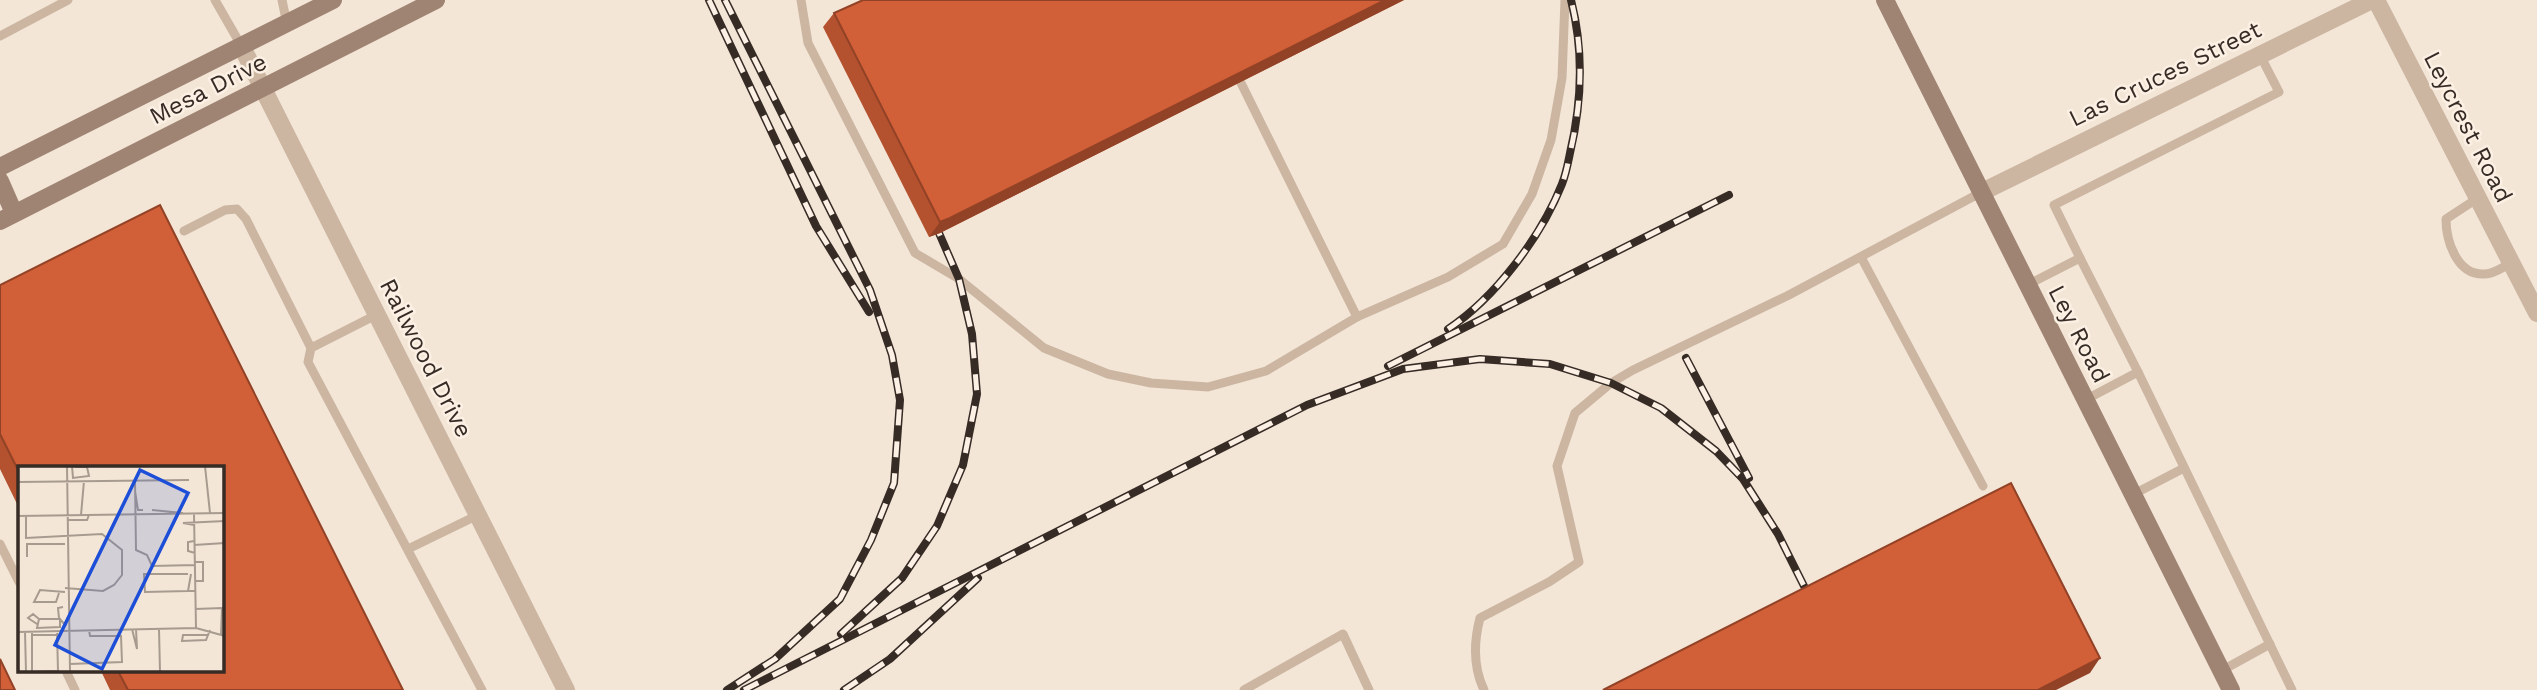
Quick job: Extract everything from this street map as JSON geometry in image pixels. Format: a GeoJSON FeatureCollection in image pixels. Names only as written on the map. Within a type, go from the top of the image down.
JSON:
{"type":"FeatureCollection","features":[{"type":"Feature","properties":{"kind":"main road","name":"Mesa Drive"},"geometry":{"type":"LineString","coordinates":[[0,167],[333,0]]}},
{"type":"Feature","properties":{"kind":"main road","name":"Mesa Drive"},"geometry":{"type":"LineString","coordinates":[[7,217],[436,0]]}},
{"type":"Feature","properties":{"kind":"main road","name":"Ley Road"},"geometry":{"type":"LineString","coordinates":[[1885,0],[2231,690]]}},
{"type":"Feature","properties":{"kind":"main road"},"geometry":{"type":"LineString","coordinates":[[0,181],[7,217]]}},
{"type":"Feature","properties":{"kind":"street","name":"Las Cruces Street"},"geometry":{"type":"LineString","coordinates":[[1980,193],[2374,0]]}},
{"type":"Feature","properties":{"kind":"street","name":"Leycrest Road"},"geometry":{"type":"LineString","coordinates":[[2374,0],[2537,313]]}},
{"type":"Feature","properties":{"kind":"street","name":"Railwood Drive"},"geometry":{"type":"LineString","coordinates":[[242,47],[566,690]]}},
{"type":"Feature","properties":{"kind":"lane"},"geometry":{"type":"LineString","coordinates":[[0,36],[68,0]]}},
{"type":"Feature","properties":{"kind":"lane"},"geometry":{"type":"LineString","coordinates":[[215,0],[242,47]]}},
{"type":"Feature","properties":{"kind":"lane"},"geometry":{"type":"LineString","coordinates":[[282,0],[288,24]]}},
{"type":"Feature","properties":{"kind":"lane"},"geometry":{"type":"LineString","coordinates":[[801,0],[808,43],[915,253],[959,279],[1044,348],[1108,374],[1151,383],[1208,387],[1266,371],[1357,317],[1448,277],[1503,244],[1532,194],[1551,140],[1562,78],[1565,0]]}},
{"type":"Feature","properties":{"kind":"lane"},"geometry":{"type":"LineString","coordinates":[[2260,55],[2279,92],[2054,205],[2292,690]]}},
{"type":"Feature","properties":{"kind":"lane"},"geometry":{"type":"LineString","coordinates":[[1241,83],[1357,317]]}},
{"type":"Feature","properties":{"kind":"lane"},"geometry":{"type":"LineString","coordinates":[[1484,690],[1479,680],[1474,640],[1480,618],[1549,582],[1579,562],[1557,466],[1575,413],[1611,383],[1633,370],[1787,296],[1980,193]]}},
{"type":"Feature","properties":{"kind":"lane"},"geometry":{"type":"LineString","coordinates":[[2478,198],[2446,219],[2450,245],[2464,268],[2472,273],[2486,274],[2511,263]]}},
{"type":"Feature","properties":{"kind":"lane"},"geometry":{"type":"LineString","coordinates":[[184,231],[225,210],[237,209],[246,219],[311,348],[308,362],[482,690]]}},
{"type":"Feature","properties":{"kind":"lane"},"geometry":{"type":"LineString","coordinates":[[1861,257],[1983,486]]}},
{"type":"Feature","properties":{"kind":"lane"},"geometry":{"type":"LineString","coordinates":[[2027,286],[2080,258]]}},
{"type":"Feature","properties":{"kind":"lane"},"geometry":{"type":"LineString","coordinates":[[311,348],[376,315]]}},
{"type":"Feature","properties":{"kind":"lane"},"geometry":{"type":"LineString","coordinates":[[2085,400],[2138,372]]}},
{"type":"Feature","properties":{"kind":"lane"},"geometry":{"type":"LineString","coordinates":[[2132,495],[2184,468]]}},
{"type":"Feature","properties":{"kind":"lane"},"geometry":{"type":"LineString","coordinates":[[408,549],[478,515]]}},
{"type":"Feature","properties":{"kind":"lane"},"geometry":{"type":"LineString","coordinates":[[0,544],[18,580]]}},
{"type":"Feature","properties":{"kind":"lane"},"geometry":{"type":"LineString","coordinates":[[1244,690],[1342,634],[1369,690]]}},
{"type":"Feature","properties":{"kind":"lane"},"geometry":{"type":"LineString","coordinates":[[2221,671],[2270,644]]}},
{"type":"Feature","properties":{"kind":"lane"},"geometry":{"type":"LineString","coordinates":[[66,672],[75,690]]}},
{"type":"Feature","properties":{"kind":"building"},"geometry":{"type":"Polygon","coordinates":[[[863,0],[1385,0],[940,222],[834,13],[863,0]]]}},
{"type":"Feature","properties":{"kind":"building"},"geometry":{"type":"Polygon","coordinates":[[[160,205],[403,690],[128,690],[119,672],[224,672],[224,466],[18,466],[18,470],[0,434],[0,285],[160,205]]]}},
{"type":"Feature","properties":{"kind":"building"},"geometry":{"type":"Polygon","coordinates":[[[2011,483],[2100,658],[2038,690],[1603,690],[2011,483]]]}},
{"type":"Feature","properties":{"kind":"building"},"geometry":{"type":"Polygon","coordinates":[[[0,659],[15,690],[0,690],[0,659]]]}},
{"type":"Feature","properties":{"kind":"railway"},"geometry":{"type":"LineString","coordinates":[[709,0],[816,226],[869,312]]}},
{"type":"Feature","properties":{"kind":"railway"},"geometry":{"type":"LineString","coordinates":[[725,0],[870,290],[892,355],[900,400],[894,483],[871,540],[840,599],[775,659],[727,690]]}},
{"type":"Feature","properties":{"kind":"railway"},"geometry":{"type":"LineString","coordinates":[[1448,329],[1483,301],[1515,265],[1542,225],[1562,184],[1574,134],[1580,76],[1578,38],[1571,0]]}},
{"type":"Feature","properties":{"kind":"railway"},"geometry":{"type":"LineString","coordinates":[[1388,366],[1729,195]]}},
{"type":"Feature","properties":{"kind":"railway"},"geometry":{"type":"LineString","coordinates":[[841,634],[902,578],[937,526],[963,465],[977,394],[972,334],[959,279],[932,217]]}},
{"type":"Feature","properties":{"kind":"railway"},"geometry":{"type":"LineString","coordinates":[[1686,358],[1749,478]]}},
{"type":"Feature","properties":{"kind":"railway"},"geometry":{"type":"LineString","coordinates":[[744,690],[1307,405],[1403,369],[1480,359],[1550,364],[1611,383],[1661,408],[1716,451],[1743,479],[1778,534],[1813,604]]}},
{"type":"Feature","properties":{"kind":"railway"},"geometry":{"type":"LineString","coordinates":[[844,690],[890,659],[978,578]]}}]}
